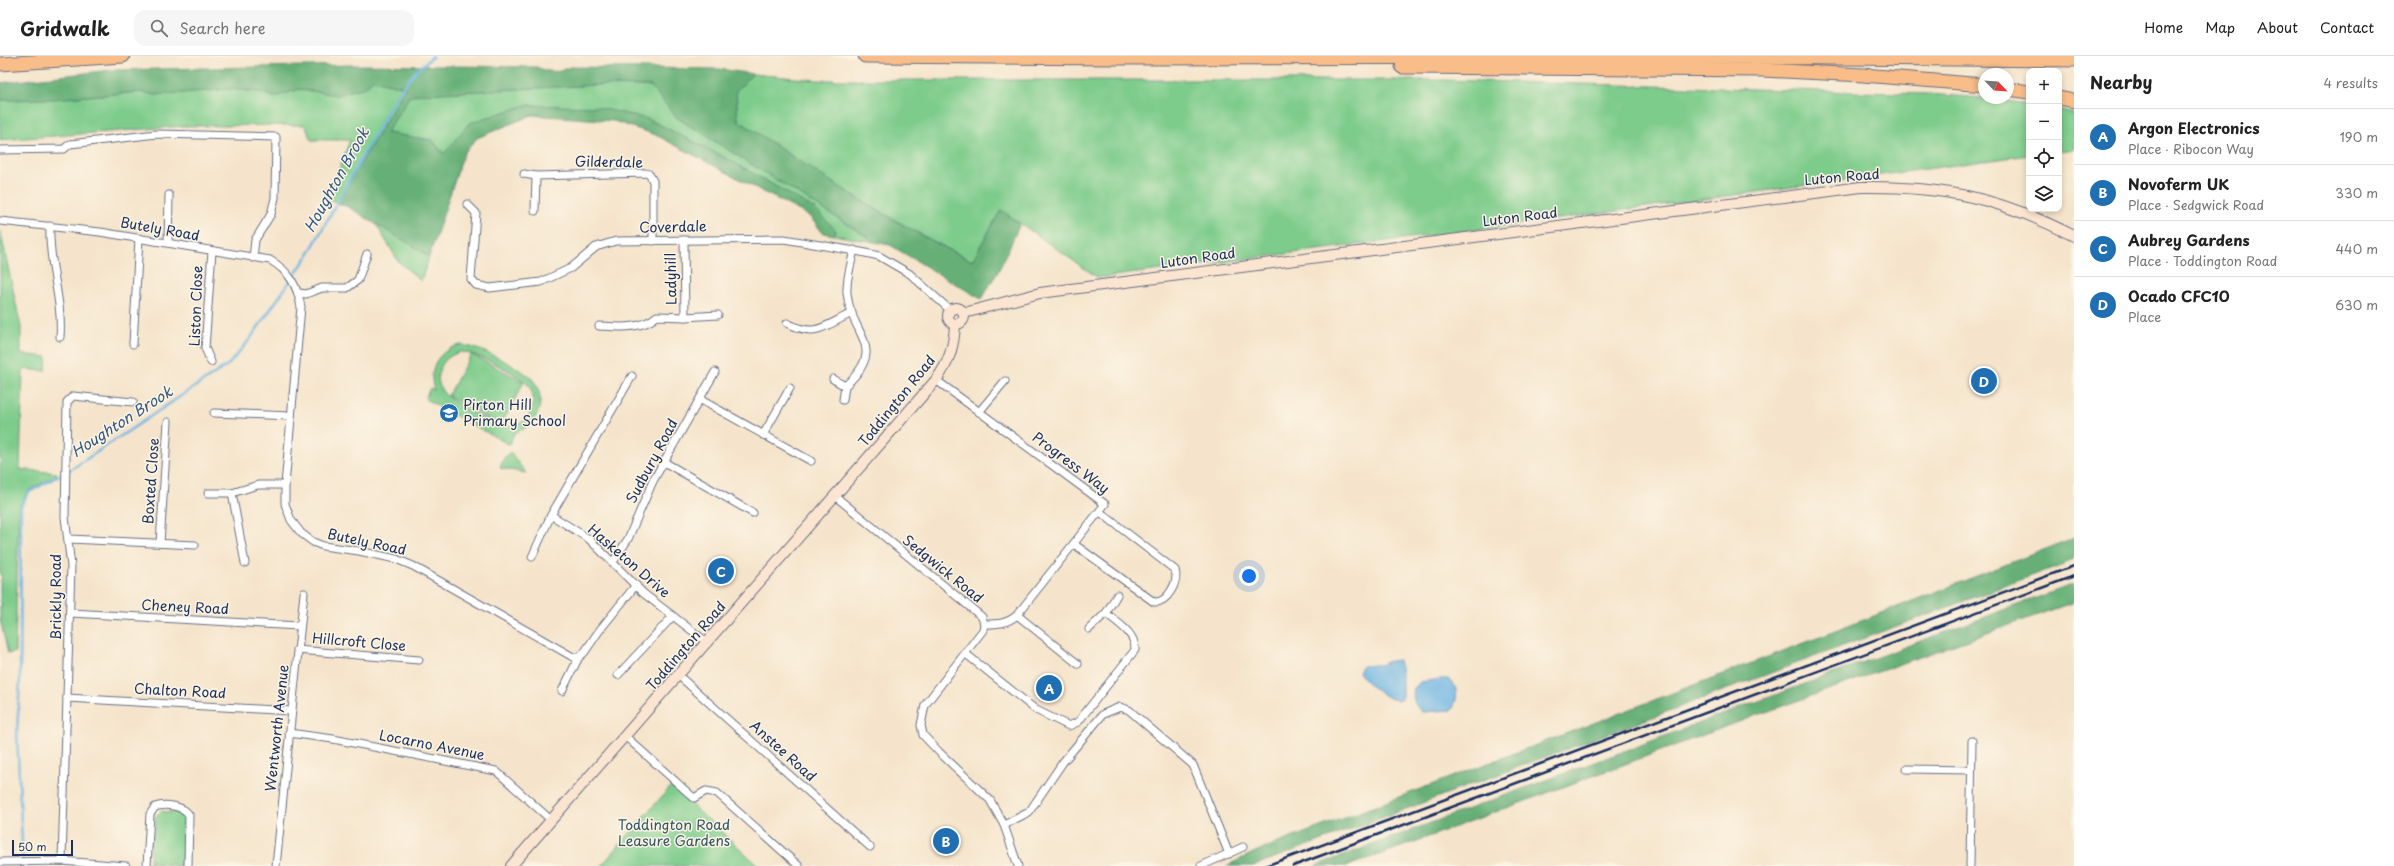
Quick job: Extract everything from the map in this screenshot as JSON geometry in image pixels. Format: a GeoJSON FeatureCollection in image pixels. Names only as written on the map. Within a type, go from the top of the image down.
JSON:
{"type":"FeatureCollection","features":[{"type":"Feature","properties":{"kind":"highway"},"geometry":{"type":"LineString","coordinates":[[0,64],[123,56]]}},
{"type":"Feature","properties":{"kind":"highway"},"geometry":{"type":"LineString","coordinates":[[865,56],[1117,58],[1726,57],[2074,60]]}},
{"type":"Feature","properties":{"kind":"highway"},"geometry":{"type":"LineString","coordinates":[[1117,58],[1218,65],[1762,70],[1863,75],[1978,85]]}},
{"type":"Feature","properties":{"kind":"highway"},"geometry":{"type":"LineString","coordinates":[[2014,90],[2026,92]]}},
{"type":"Feature","properties":{"kind":"highway"},"geometry":{"type":"LineString","coordinates":[[2062,99],[2074,101]]}},
{"type":"Feature","properties":{"kind":"main road","name":"Luton Road"},"geometry":{"type":"LineString","coordinates":[[964,313],[1040,293],[1861,187],[1919,188],[1975,197],[2023,211],[2074,236]]}},
{"type":"Feature","properties":{"kind":"main road"},"geometry":{"type":"LineString","coordinates":[[959,308],[964,313],[963,321],[956,324],[948,318],[950,310],[959,308]]}},
{"type":"Feature","properties":{"kind":"main road","name":"Toddington Road"},"geometry":{"type":"LineString","coordinates":[[511,866],[678,675],[708,643],[936,380],[946,367],[951,354],[956,324]]}},
{"type":"Feature","properties":{"kind":"street"},"geometry":{"type":"LineString","coordinates":[[0,150],[64,149],[70,144],[157,134],[276,137],[275,198],[271,214],[255,240],[253,258]]}},
{"type":"Feature","properties":{"kind":"street","name":"Gilderdale"},"geometry":{"type":"LineString","coordinates":[[536,176],[645,172],[649,174],[653,181],[653,241]]}},
{"type":"Feature","properties":{"kind":"street"},"geometry":{"type":"LineString","coordinates":[[524,174],[536,176],[535,211]]}},
{"type":"Feature","properties":{"kind":"street"},"geometry":{"type":"LineString","coordinates":[[168,243],[169,194]]}},
{"type":"Feature","properties":{"kind":"street","name":"Coverdale"},"geometry":{"type":"LineString","coordinates":[[467,204],[476,213],[471,279],[476,286],[490,288],[542,282],[571,268],[596,247],[616,240],[653,241],[784,239],[854,250],[879,256],[910,274],[950,310]]}},
{"type":"Feature","properties":{"kind":"street","name":"Butely Road"},"geometry":{"type":"LineString","coordinates":[[0,221],[50,226],[168,243],[270,260],[287,272],[299,293],[301,307],[285,485],[285,504],[291,520],[301,533],[313,542],[324,546],[359,551],[396,559],[413,566],[573,656],[579,657]]}},
{"type":"Feature","properties":{"kind":"street"},"geometry":{"type":"LineString","coordinates":[[50,226],[49,245],[62,315],[60,337]]}},
{"type":"Feature","properties":{"kind":"street"},"geometry":{"type":"LineString","coordinates":[[132,344],[139,239]]}},
{"type":"Feature","properties":{"kind":"street","name":"Ladyhill"},"geometry":{"type":"LineString","coordinates":[[684,240],[685,317]]}},
{"type":"Feature","properties":{"kind":"street"},"geometry":{"type":"LineString","coordinates":[[843,400],[845,386],[862,369],[867,359],[863,338],[852,313],[847,292],[854,250]]}},
{"type":"Feature","properties":{"kind":"street","name":"Liston Close"},"geometry":{"type":"LineString","coordinates":[[211,362],[205,348],[212,251]]}},
{"type":"Feature","properties":{"kind":"street"},"geometry":{"type":"LineString","coordinates":[[299,293],[306,294],[322,288],[347,288],[358,280],[367,254]]}},
{"type":"Feature","properties":{"kind":"street"},"geometry":{"type":"LineString","coordinates":[[787,323],[802,330],[812,331],[852,313]]}},
{"type":"Feature","properties":{"kind":"street","name":"Ladyhill"},"geometry":{"type":"LineString","coordinates":[[599,326],[625,328],[638,326],[652,321],[657,316],[685,317],[718,315]]}},
{"type":"Feature","properties":{"kind":"street","name":"Sudbury Road"},"geometry":{"type":"LineString","coordinates":[[613,562],[628,539],[664,462],[701,400],[715,372]]}},
{"type":"Feature","properties":{"kind":"street"},"geometry":{"type":"LineString","coordinates":[[532,557],[551,515],[632,376]]}},
{"type":"Feature","properties":{"kind":"street"},"geometry":{"type":"LineString","coordinates":[[832,379],[845,386]]}},
{"type":"Feature","properties":{"kind":"street","name":"Progress Way"},"geometry":{"type":"LineString","coordinates":[[936,380],[1106,504],[1017,615],[1009,621],[1001,624],[984,624]]}},
{"type":"Feature","properties":{"kind":"street"},"geometry":{"type":"LineString","coordinates":[[979,412],[1005,382]]}},
{"type":"Feature","properties":{"kind":"street"},"geometry":{"type":"LineString","coordinates":[[763,435],[790,388]]}},
{"type":"Feature","properties":{"kind":"street","name":"Brickly Road"},"geometry":{"type":"LineString","coordinates":[[62,861],[71,566],[69,539],[65,517],[64,480],[67,402],[73,396],[132,402]]}},
{"type":"Feature","properties":{"kind":"street"},"geometry":{"type":"LineString","coordinates":[[701,400],[811,461]]}},
{"type":"Feature","properties":{"kind":"street"},"geometry":{"type":"LineString","coordinates":[[214,413],[291,416]]}},
{"type":"Feature","properties":{"kind":"street","name":"Boxted Close"},"geometry":{"type":"LineString","coordinates":[[160,543],[168,422]]}},
{"type":"Feature","properties":{"kind":"street"},"geometry":{"type":"LineString","coordinates":[[664,462],[753,513]]}},
{"type":"Feature","properties":{"kind":"street"},"geometry":{"type":"LineString","coordinates":[[208,493],[232,493],[258,485],[285,485]]}},
{"type":"Feature","properties":{"kind":"street"},"geometry":{"type":"LineString","coordinates":[[232,493],[245,563]]}},
{"type":"Feature","properties":{"kind":"street","name":"Sedgwick Road"},"geometry":{"type":"LineString","coordinates":[[835,496],[978,612],[984,624],[983,630],[966,654],[925,705],[920,725],[923,735],[990,800],[1004,825],[1018,866]]}},
{"type":"Feature","properties":{"kind":"street"},"geometry":{"type":"LineString","coordinates":[[1074,544],[1154,602],[1162,600],[1170,591],[1176,580],[1175,570],[1100,512]]}},
{"type":"Feature","properties":{"kind":"street","name":"Hasketon Drive"},"geometry":{"type":"LineString","coordinates":[[551,515],[589,539],[636,585],[708,643]]}},
{"type":"Feature","properties":{"kind":"street","name":"Boxted Close"},"geometry":{"type":"LineString","coordinates":[[69,539],[195,545]]}},
{"type":"Feature","properties":{"kind":"street"},"geometry":{"type":"LineString","coordinates":[[562,691],[579,657],[584,653],[599,631],[636,585]]}},
{"type":"Feature","properties":{"kind":"street","name":"Wentworth Avenue"},"geometry":{"type":"LineString","coordinates":[[276,866],[298,650],[299,626],[304,593]]}},
{"type":"Feature","properties":{"kind":"street"},"geometry":{"type":"LineString","coordinates":[[1089,629],[1106,613],[1117,594]]}},
{"type":"Feature","properties":{"kind":"street","name":"Cheney Road"},"geometry":{"type":"LineString","coordinates":[[70,613],[299,626]]}},
{"type":"Feature","properties":{"kind":"street"},"geometry":{"type":"LineString","coordinates":[[966,654],[1036,710],[1063,724],[1074,725],[1082,718],[1135,650],[1136,643],[1129,632],[1106,613]]}},
{"type":"Feature","properties":{"kind":"street"},"geometry":{"type":"LineString","coordinates":[[1017,615],[1078,664]]}},
{"type":"Feature","properties":{"kind":"street"},"geometry":{"type":"LineString","coordinates":[[618,675],[673,616]]}},
{"type":"Feature","properties":{"kind":"street","name":"Hillcroft Close"},"geometry":{"type":"LineString","coordinates":[[298,650],[419,660]]}},
{"type":"Feature","properties":{"kind":"street","name":"Anstee Road"},"geometry":{"type":"LineString","coordinates":[[678,675],[870,847]]}},
{"type":"Feature","properties":{"kind":"street","name":"Chalton Road"},"geometry":{"type":"LineString","coordinates":[[67,698],[291,711]]}},
{"type":"Feature","properties":{"kind":"street"},"geometry":{"type":"LineString","coordinates":[[1004,825],[1026,815],[1063,762],[1096,721],[1107,711],[1120,707],[1129,710],[1193,765],[1229,854]]}},
{"type":"Feature","properties":{"kind":"street","name":"Locarno Avenue"},"geometry":{"type":"LineString","coordinates":[[289,734],[333,739],[496,770],[551,820]]}},
{"type":"Feature","properties":{"kind":"street"},"geometry":{"type":"LineString","coordinates":[[625,736],[694,798],[706,791],[717,793],[799,866]]}},
{"type":"Feature","properties":{"kind":"street"},"geometry":{"type":"LineString","coordinates":[[1970,866],[1972,741]]}},
{"type":"Feature","properties":{"kind":"street"},"geometry":{"type":"LineString","coordinates":[[1906,769],[1971,770]]}},
{"type":"Feature","properties":{"kind":"street"},"geometry":{"type":"LineString","coordinates":[[147,866],[150,814],[155,807],[162,805],[183,808],[189,816],[188,866]]}},
{"type":"Feature","properties":{"kind":"street"},"geometry":{"type":"LineString","coordinates":[[1201,866],[1243,847]]}},
{"type":"Feature","properties":{"kind":"street"},"geometry":{"type":"LineString","coordinates":[[0,862],[62,861],[126,866]]}},
{"type":"Feature","properties":{"kind":"green space"},"geometry":{"type":"Polygon","coordinates":[[[354,65],[537,67],[554,72],[570,67],[720,69],[753,74],[736,91],[738,120],[823,177],[911,230],[972,261],[1001,210],[1020,224],[998,272],[981,299],[890,245],[874,242],[676,117],[651,86],[595,85],[419,94],[409,97],[386,133],[432,140],[444,154],[469,123],[526,105],[597,107],[648,119],[726,158],[815,209],[836,230],[834,235],[823,233],[809,216],[656,135],[614,121],[532,115],[477,138],[464,153],[429,257],[353,210],[337,203],[406,87],[372,80],[366,87],[337,95],[299,89],[275,97],[259,92],[230,89],[156,95],[140,92],[51,99],[0,100],[0,83],[111,70],[354,65]]]}},
{"type":"Feature","properties":{"kind":"green space"},"geometry":{"type":"Polygon","coordinates":[[[753,74],[817,80],[1443,80],[1928,94],[1978,98],[1978,104],[2014,104],[2014,102],[2026,104],[2026,155],[1543,221],[1098,278],[1001,210],[972,261],[942,246],[882,213],[824,177],[738,120],[736,91],[753,74]]]}},
{"type":"Feature","properties":{"kind":"green space"},"geometry":{"type":"Polygon","coordinates":[[[372,80],[406,87],[419,94],[595,85],[651,86],[676,117],[874,242],[834,235],[835,230],[815,209],[726,158],[648,119],[526,105],[444,154],[432,140],[386,133],[409,97],[403,93],[337,203],[328,198],[350,140],[311,140],[305,125],[186,126],[0,140],[0,100],[51,99],[140,92],[156,95],[230,89],[259,92],[275,97],[299,89],[337,95],[372,80]]]}},
{"type":"Feature","properties":{"kind":"green space"},"geometry":{"type":"Polygon","coordinates":[[[2062,111],[2074,114],[2074,149],[2062,151],[2062,111]]]}},
{"type":"Feature","properties":{"kind":"green space"},"geometry":{"type":"Polygon","coordinates":[[[376,224],[402,236],[429,257],[421,281],[398,261],[376,224]]]}},
{"type":"Feature","properties":{"kind":"green space"},"geometry":{"type":"Polygon","coordinates":[[[0,229],[21,327],[21,354],[47,357],[46,371],[23,369],[20,469],[57,473],[57,475],[28,491],[19,507],[15,652],[8,654],[0,619],[0,606],[2,605],[0,601],[0,580],[2,578],[0,574],[0,229]]]}},
{"type":"Feature","properties":{"kind":"green space"},"geometry":{"type":"Polygon","coordinates":[[[460,345],[467,346],[498,358],[527,374],[537,387],[540,395],[540,403],[535,418],[522,429],[514,433],[510,445],[425,399],[430,388],[434,390],[432,374],[436,361],[446,351],[460,345]],[[460,352],[448,358],[442,366],[438,378],[443,392],[467,409],[500,424],[509,426],[516,425],[525,420],[530,414],[533,404],[532,394],[528,385],[506,369],[475,355],[460,352]]]}},
{"type":"Feature","properties":{"kind":"green space"},"geometry":{"type":"Polygon","coordinates":[[[471,354],[524,382],[501,425],[448,396],[471,354]]]}},
{"type":"Feature","properties":{"kind":"green space"},"geometry":{"type":"Polygon","coordinates":[[[510,452],[526,473],[500,468],[504,458],[510,452]]]}},
{"type":"Feature","properties":{"kind":"green space"},"geometry":{"type":"Polygon","coordinates":[[[2074,538],[2074,560],[1253,866],[1226,866],[1257,851],[1820,637],[2074,538]]]}},
{"type":"Feature","properties":{"kind":"green space"},"geometry":{"type":"Polygon","coordinates":[[[2074,584],[2074,602],[1755,716],[1347,866],[1315,866],[2074,584]]]}},
{"type":"Feature","properties":{"kind":"green space","name":"Toddington Road Leasure Gardens"},"geometry":{"type":"Polygon","coordinates":[[[671,786],[759,866],[601,866],[671,786]]]}},
{"type":"Feature","properties":{"kind":"green space"},"geometry":{"type":"Polygon","coordinates":[[[161,811],[180,813],[184,820],[182,834],[185,836],[182,863],[180,866],[150,863],[151,833],[155,830],[155,817],[161,811]]]}},
{"type":"Feature","properties":{"kind":"water"},"geometry":{"type":"Polygon","coordinates":[[[1399,660],[1402,672],[1402,699],[1400,701],[1389,698],[1377,690],[1366,681],[1359,672],[1362,666],[1387,664],[1383,662],[1399,660]]]}},
{"type":"Feature","properties":{"kind":"water"},"geometry":{"type":"Polygon","coordinates":[[[1448,679],[1452,682],[1456,689],[1456,697],[1452,710],[1422,712],[1414,702],[1414,688],[1420,682],[1448,679]]]}},
{"type":"Feature","properties":{"kind":"waterway","name":"Houghton Brook"},"geometry":{"type":"LineString","coordinates":[[23,866],[17,732],[20,679],[21,507],[28,493],[76,466],[229,364],[250,339],[307,257],[396,96],[415,72],[433,56]]}},
{"type":"Feature","properties":{"kind":"railway"},"geometry":{"type":"LineString","coordinates":[[1265,866],[2074,566]]}},
{"type":"Feature","properties":{"kind":"railway"},"geometry":{"type":"LineString","coordinates":[[1293,866],[2074,576]]}},
{"type":"Feature","properties":{"kind":"place","name":"Ocado CFC10"},"geometry":{"type":"Point","coordinates":[1984,381]}},
{"type":"Feature","properties":{"kind":"place","name":"Pirton Hill Primary School"},"geometry":{"type":"Point","coordinates":[449,413]}},
{"type":"Feature","properties":{"kind":"place","name":"Aubrey Gardens"},"geometry":{"type":"Point","coordinates":[721,571]}},
{"type":"Feature","properties":{"kind":"place","name":"Argon Electronics"},"geometry":{"type":"Point","coordinates":[1049,688]}},
{"type":"Feature","properties":{"kind":"place","name":"Novoferm UK"},"geometry":{"type":"Point","coordinates":[946,841]}}]}
